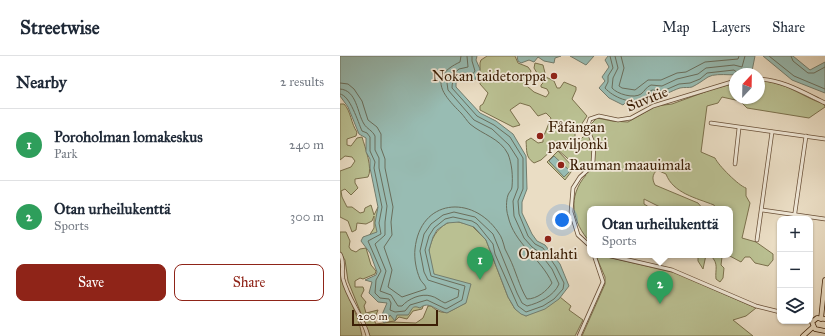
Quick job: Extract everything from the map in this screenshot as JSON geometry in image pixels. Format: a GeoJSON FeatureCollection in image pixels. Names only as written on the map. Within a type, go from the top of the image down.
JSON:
{"type":"FeatureCollection","features":[{"type":"Feature","properties":{"kind":"main road"},"geometry":{"type":"LineString","coordinates":[[813,319],[823,319],[825,280]]}},
{"type":"Feature","properties":{"kind":"main road"},"geometry":{"type":"LineString","coordinates":[[813,327],[825,331]]}},
{"type":"Feature","properties":{"kind":"main road"},"geometry":{"type":"LineString","coordinates":[[804,336],[813,327]]}},
{"type":"Feature","properties":{"kind":"street"},"geometry":{"type":"LineString","coordinates":[[765,79],[788,85],[825,103]]}},
{"type":"Feature","properties":{"kind":"street","name":"Suvitie"},"geometry":{"type":"LineString","coordinates":[[587,243],[578,235],[571,212],[573,188],[580,177],[590,168],[593,162],[594,145],[586,128],[590,119],[599,116],[618,120],[631,118],[653,106],[729,83]]}},
{"type":"Feature","properties":{"kind":"street"},"geometry":{"type":"LineString","coordinates":[[711,123],[825,139]]}},
{"type":"Feature","properties":{"kind":"street"},"geometry":{"type":"LineString","coordinates":[[735,164],[739,128]]}},
{"type":"Feature","properties":{"kind":"street"},"geometry":{"type":"LineString","coordinates":[[758,240],[772,132]]}},
{"type":"Feature","properties":{"kind":"street"},"geometry":{"type":"LineString","coordinates":[[795,215],[806,136]]}},
{"type":"Feature","properties":{"kind":"street"},"geometry":{"type":"LineString","coordinates":[[762,210],[825,219]]}},
{"type":"Feature","properties":{"kind":"street"},"geometry":{"type":"LineString","coordinates":[[340,254],[343,262],[343,279],[365,326],[368,336]]}},
{"type":"Feature","properties":{"kind":"street"},"geometry":{"type":"LineString","coordinates":[[579,336],[603,282],[595,258]]}},
{"type":"Feature","properties":{"kind":"street"},"geometry":{"type":"LineString","coordinates":[[620,258],[672,270],[756,306],[777,311]]}},
{"type":"Feature","properties":{"kind":"green space"},"geometry":{"type":"Polygon","coordinates":[[[487,56],[515,56],[518,63],[528,67],[531,71],[527,77],[527,86],[534,92],[546,97],[549,93],[547,89],[541,87],[543,83],[534,68],[535,63],[543,65],[546,77],[554,81],[557,88],[560,88],[564,82],[576,87],[572,99],[587,116],[575,134],[575,142],[579,141],[590,130],[589,126],[597,118],[628,122],[656,106],[672,104],[729,85],[729,99],[722,97],[718,103],[707,106],[701,152],[715,158],[729,175],[746,188],[746,196],[750,203],[742,238],[756,242],[773,254],[773,260],[768,266],[755,263],[750,257],[745,257],[741,262],[733,258],[733,206],[714,206],[686,194],[674,186],[666,174],[657,170],[653,177],[655,185],[698,203],[700,206],[658,206],[644,199],[644,204],[647,206],[587,206],[587,238],[579,226],[574,209],[576,192],[586,175],[557,149],[553,149],[541,160],[534,163],[529,158],[526,141],[531,138],[538,143],[543,142],[543,138],[551,118],[546,113],[538,116],[530,106],[520,103],[510,110],[520,125],[513,127],[480,110],[480,106],[483,104],[488,93],[480,84],[481,60],[487,56]]]}},
{"type":"Feature","properties":{"kind":"green space"},"geometry":{"type":"Polygon","coordinates":[[[765,81],[784,86],[824,104],[825,107],[809,118],[747,108],[743,104],[765,104],[765,81]]]}},
{"type":"Feature","properties":{"kind":"green space"},"geometry":{"type":"Polygon","coordinates":[[[340,104],[344,104],[346,107],[357,132],[356,136],[347,139],[347,145],[351,146],[357,138],[362,137],[370,169],[368,177],[355,179],[355,183],[358,188],[351,195],[345,189],[341,191],[342,197],[347,207],[352,207],[360,213],[364,212],[365,208],[371,205],[374,215],[378,207],[380,229],[376,234],[369,236],[374,228],[374,216],[372,221],[366,224],[357,223],[356,230],[352,232],[348,221],[340,217],[340,171],[351,167],[355,161],[352,157],[345,156],[340,160],[340,104]]]}},
{"type":"Feature","properties":{"kind":"green space","name":"Rauman maauimala"},"geometry":{"type":"Polygon","coordinates":[[[558,151],[574,168],[565,180],[547,162],[558,151]]]}},
{"type":"Feature","properties":{"kind":"green space"},"geometry":{"type":"Polygon","coordinates":[[[454,221],[471,225],[486,240],[508,297],[515,309],[526,316],[560,297],[571,306],[569,310],[583,320],[575,336],[370,336],[348,281],[345,260],[340,252],[340,232],[346,232],[350,241],[349,247],[351,250],[356,252],[360,249],[366,248],[371,265],[376,271],[375,274],[355,281],[355,287],[363,287],[364,290],[361,296],[366,302],[364,306],[366,313],[378,310],[374,320],[376,324],[391,322],[416,323],[423,318],[428,306],[431,306],[441,312],[448,312],[466,303],[437,278],[431,267],[429,259],[431,242],[435,235],[440,228],[454,221]]]}},
{"type":"Feature","properties":{"kind":"green space"},"geometry":{"type":"Polygon","coordinates":[[[597,258],[611,258],[676,273],[756,308],[746,316],[733,320],[753,336],[582,336],[605,284],[605,277],[597,258]]]}},
{"type":"Feature","properties":{"kind":"green space"},"geometry":{"type":"Polygon","coordinates":[[[698,258],[705,258],[703,269],[698,261],[698,258]]]}},
{"type":"Feature","properties":{"kind":"green space"},"geometry":{"type":"Polygon","coordinates":[[[712,258],[722,258],[721,265],[724,268],[723,278],[720,282],[716,279],[716,267],[712,258]]]}},
{"type":"Feature","properties":{"kind":"green space"},"geometry":{"type":"Polygon","coordinates":[[[340,263],[344,283],[362,336],[340,336],[340,263]]]}},
{"type":"Feature","properties":{"kind":"green space"},"geometry":{"type":"Polygon","coordinates":[[[424,304],[422,309],[413,311],[407,319],[399,317],[395,321],[387,322],[391,310],[424,304]]]}},
{"type":"Feature","properties":{"kind":"water"},"geometry":{"type":"Polygon","coordinates":[[[340,56],[477,56],[476,60],[480,69],[475,80],[464,77],[456,83],[456,87],[480,113],[496,121],[513,134],[526,156],[527,189],[522,202],[522,213],[537,241],[545,245],[560,264],[569,286],[559,299],[545,309],[526,316],[521,314],[515,309],[508,297],[486,240],[474,227],[459,222],[447,223],[437,230],[429,250],[434,274],[471,284],[466,303],[447,313],[426,305],[420,308],[413,307],[408,315],[397,315],[395,321],[390,315],[385,323],[383,322],[381,317],[387,303],[378,302],[369,293],[372,282],[365,280],[376,275],[377,272],[370,253],[361,241],[363,237],[377,232],[375,223],[378,207],[370,168],[370,159],[366,152],[366,138],[359,134],[348,107],[340,96],[340,56]]]}},
{"type":"Feature","properties":{"kind":"water"},"geometry":{"type":"Polygon","coordinates":[[[517,56],[561,56],[555,58],[554,63],[544,61],[538,57],[534,62],[529,60],[521,63],[518,61],[517,56]]]}},
{"type":"Feature","properties":{"kind":"water"},"geometry":{"type":"Polygon","coordinates":[[[570,56],[594,56],[586,65],[570,56]]]}},
{"type":"Feature","properties":{"kind":"water"},"geometry":{"type":"Polygon","coordinates":[[[608,56],[755,56],[753,68],[729,68],[729,75],[712,75],[692,87],[680,88],[664,94],[654,93],[646,102],[638,105],[625,103],[623,105],[609,98],[599,88],[605,81],[602,77],[609,67],[605,60],[608,56]]]}},
{"type":"Feature","properties":{"kind":"water"},"geometry":{"type":"Polygon","coordinates":[[[763,56],[793,56],[810,70],[825,62],[825,93],[792,80],[763,56]]]}},
{"type":"Feature","properties":{"kind":"water"},"geometry":{"type":"Polygon","coordinates":[[[554,156],[570,171],[564,177],[549,161],[554,156]]]}},
{"type":"Feature","properties":{"kind":"place","name":"Nokan taidetorppa"},"geometry":{"type":"Point","coordinates":[554,76]}},
{"type":"Feature","properties":{"kind":"place","name":"Fåfängan paviljonki"},"geometry":{"type":"Point","coordinates":[540,136]}},
{"type":"Feature","properties":{"kind":"place","name":"Rauman maauimala"},"geometry":{"type":"Point","coordinates":[561,165]}},
{"type":"Feature","properties":{"kind":"place","name":"Otanlahti"},"geometry":{"type":"Point","coordinates":[548,239]}},
{"type":"Feature","properties":{"kind":"place","name":"Poroholman lomakeskus"},"geometry":{"type":"Point","coordinates":[480,280]}},
{"type":"Feature","properties":{"kind":"place","name":"Otan urheilukenttä"},"geometry":{"type":"Point","coordinates":[660,304]}}]}
